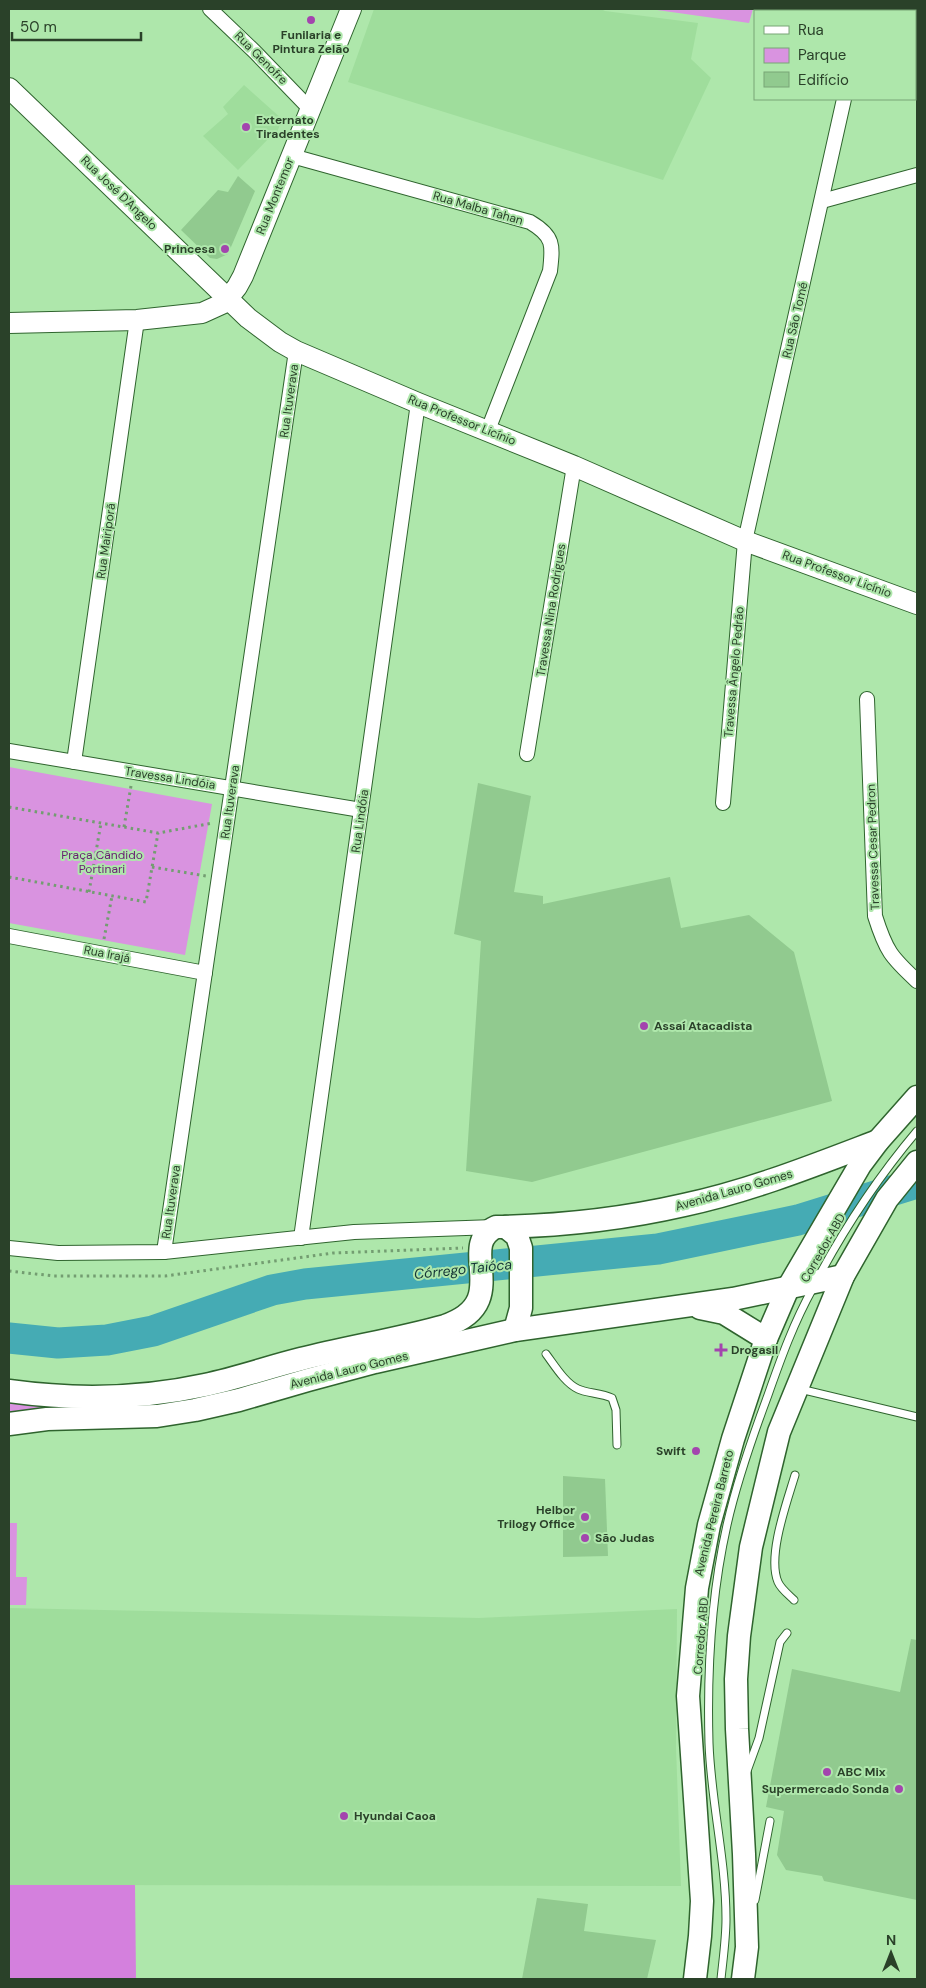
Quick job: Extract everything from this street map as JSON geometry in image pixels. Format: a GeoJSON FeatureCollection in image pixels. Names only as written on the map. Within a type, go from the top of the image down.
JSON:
{"type":"FeatureCollection","features":[{"type":"Feature","properties":{"kind":"main road","name":"Rua Montemor"},"geometry":{"type":"LineString","coordinates":[[229,298],[243,276],[351,9]]}},
{"type":"Feature","properties":{"kind":"main road","name":"Rua José D'Angelo"},"geometry":{"type":"LineString","coordinates":[[9,88],[229,298]]}},
{"type":"Feature","properties":{"kind":"main road"},"geometry":{"type":"LineString","coordinates":[[9,323],[137,320],[202,313],[218,307],[229,298]]}},
{"type":"Feature","properties":{"kind":"main road","name":"Rua Professor Licínio"},"geometry":{"type":"LineString","coordinates":[[229,298],[248,318],[267,333],[296,351],[574,466],[745,540],[917,604]]}},
{"type":"Feature","properties":{"kind":"main road","name":"Avenida Pereira Barreto"},"geometry":{"type":"LineString","coordinates":[[695,1979],[699,1952],[702,1901],[688,1696],[697,1588],[709,1525],[766,1339],[788,1288],[843,1191],[878,1141],[917,1097]]}},
{"type":"Feature","properties":{"kind":"main road","name":"Avenida Lauro Gomes"},"geometry":{"type":"LineString","coordinates":[[501,1227],[602,1219],[684,1205],[783,1177],[878,1141]]}},
{"type":"Feature","properties":{"kind":"main road"},"geometry":{"type":"LineString","coordinates":[[743,1979],[747,1947],[736,1679],[745,1583],[751,1546],[780,1432],[797,1388],[843,1276],[903,1168]]}},
{"type":"Feature","properties":{"kind":"main road"},"geometry":{"type":"LineString","coordinates":[[480,1251],[481,1241],[486,1233],[501,1227],[517,1236],[521,1253],[521,1286],[520,1316],[515,1330]]}},
{"type":"Feature","properties":{"kind":"main road","name":"Avenida Lauro Gomes"},"geometry":{"type":"LineString","coordinates":[[9,1391],[68,1397],[116,1397],[172,1391],[245,1376],[287,1362],[445,1326],[460,1320],[471,1312],[479,1299],[481,1288],[480,1251]]}},
{"type":"Feature","properties":{"kind":"main road","name":"Avenida Lauro Gomes"},"geometry":{"type":"LineString","coordinates":[[9,1424],[47,1419],[140,1417],[195,1410],[239,1400],[375,1362],[515,1330],[689,1306],[843,1276]]}},
{"type":"Feature","properties":{"kind":"main road","name":"Avenida Lauro Gomes"},"geometry":{"type":"LineString","coordinates":[[689,1306],[724,1313],[766,1339]]}},
{"type":"Feature","properties":{"kind":"street","name":"Rua Genofre"},"geometry":{"type":"LineString","coordinates":[[210,9],[310,109]]}},
{"type":"Feature","properties":{"kind":"street","name":"Rua São Tomé"},"geometry":{"type":"LineString","coordinates":[[745,540],[844,100]]}},
{"type":"Feature","properties":{"kind":"street","name":"Rua Malba Tahan"},"geometry":{"type":"LineString","coordinates":[[292,156],[530,222],[540,228],[550,238],[552,252],[550,271],[488,430]]}},
{"type":"Feature","properties":{"kind":"street"},"geometry":{"type":"LineString","coordinates":[[822,201],[917,175]]}},
{"type":"Feature","properties":{"kind":"street","name":"Rua Mairiporã"},"geometry":{"type":"LineString","coordinates":[[74,762],[137,320]]}},
{"type":"Feature","properties":{"kind":"street","name":"Rua Ituverava"},"geometry":{"type":"LineString","coordinates":[[164,1252],[296,351]]}},
{"type":"Feature","properties":{"kind":"street","name":"Rua Lindóia"},"geometry":{"type":"LineString","coordinates":[[301,1238],[418,403]]}},
{"type":"Feature","properties":{"kind":"street","name":"Travessa Nina Rodrigues"},"geometry":{"type":"LineString","coordinates":[[527,754],[574,466]]}},
{"type":"Feature","properties":{"kind":"street","name":"Travessa Ângelo Pedrão"},"geometry":{"type":"LineString","coordinates":[[723,804],[745,540]]}},
{"type":"Feature","properties":{"kind":"street","name":"Travessa Cesar Pedron"},"geometry":{"type":"LineString","coordinates":[[867,699],[875,916],[883,941],[894,959],[917,981]]}},
{"type":"Feature","properties":{"kind":"street","name":"Travessa Lindóia"},"geometry":{"type":"LineString","coordinates":[[9,751],[361,810]]}},
{"type":"Feature","properties":{"kind":"street","name":"Rua Irajá"},"geometry":{"type":"LineString","coordinates":[[9,936],[205,973]]}},
{"type":"Feature","properties":{"kind":"street","name":"Avenida Lauro Gomes"},"geometry":{"type":"LineString","coordinates":[[9,1248],[58,1253],[164,1252],[354,1232],[501,1227]]}},
{"type":"Feature","properties":{"kind":"street","name":"Avenida Lauro Gomes"},"geometry":{"type":"LineString","coordinates":[[429,1229],[467,1236],[475,1240],[480,1251]]}},
{"type":"Feature","properties":{"kind":"lane","name":"Corredor ABD"},"geometry":{"type":"LineString","coordinates":[[720,1979],[725,1950],[726,1918],[709,1744],[709,1689],[711,1636],[718,1576],[727,1525],[753,1435],[787,1341],[816,1281],[845,1232],[903,1168],[917,1131]]}},
{"type":"Feature","properties":{"kind":"lane"},"geometry":{"type":"LineString","coordinates":[[546,1354],[563,1377],[578,1389],[612,1398],[616,1410],[617,1445]]}},
{"type":"Feature","properties":{"kind":"lane"},"geometry":{"type":"LineString","coordinates":[[797,1388],[917,1417]]}},
{"type":"Feature","properties":{"kind":"lane"},"geometry":{"type":"LineString","coordinates":[[794,1600],[779,1584],[775,1568],[779,1529],[795,1476]]}},
{"type":"Feature","properties":{"kind":"lane"},"geometry":{"type":"LineString","coordinates":[[740,1792],[759,1738],[780,1642],[787,1633]]}},
{"type":"Feature","properties":{"kind":"lane"},"geometry":{"type":"LineString","coordinates":[[747,1947],[770,1821]]}},
{"type":"Feature","properties":{"kind":"path"},"geometry":{"type":"LineString","coordinates":[[124,827],[133,772]]}},
{"type":"Feature","properties":{"kind":"path"},"geometry":{"type":"LineString","coordinates":[[9,807],[158,833],[227,821]]}},
{"type":"Feature","properties":{"kind":"path"},"geometry":{"type":"LineString","coordinates":[[89,892],[101,823]]}},
{"type":"Feature","properties":{"kind":"path"},"geometry":{"type":"LineString","coordinates":[[9,877],[146,902],[158,833]]}},
{"type":"Feature","properties":{"kind":"path"},"geometry":{"type":"LineString","coordinates":[[152,867],[219,878]]}},
{"type":"Feature","properties":{"kind":"path"},"geometry":{"type":"LineString","coordinates":[[101,953],[112,896]]}},
{"type":"Feature","properties":{"kind":"path"},"geometry":{"type":"LineString","coordinates":[[9,1271],[54,1276],[165,1276],[333,1253],[480,1251]]}},
{"type":"Feature","properties":{"kind":"shaded area"},"geometry":{"type":"Polygon","coordinates":[[[374,9],[601,9],[698,23],[691,59],[711,78],[663,180],[348,82],[374,9]]]}},
{"type":"Feature","properties":{"kind":"shaded area","name":"Externato Tiradentes"},"geometry":{"type":"Polygon","coordinates":[[[244,85],[282,119],[275,138],[271,136],[238,170],[203,136],[228,114],[223,107],[244,85]]]}},
{"type":"Feature","properties":{"kind":"shaded area"},"geometry":{"type":"Polygon","coordinates":[[[9,1608],[479,1618],[677,1609],[676,1747],[681,1886],[9,1885],[9,1608]]]}},
{"type":"Feature","properties":{"kind":"shaded area"},"geometry":{"type":"Polygon","coordinates":[[[9,1885],[135,1885],[136,1979],[9,1979],[9,1885]]]}},
{"type":"Feature","properties":{"kind":"green space"},"geometry":{"type":"Polygon","coordinates":[[[650,9],[753,9],[749,23],[650,9]]]}},
{"type":"Feature","properties":{"kind":"green space","name":"Praça Cândido Portinari"},"geometry":{"type":"Polygon","coordinates":[[[9,767],[212,804],[185,955],[9,923],[9,767]]]}},
{"type":"Feature","properties":{"kind":"green space"},"geometry":{"type":"Polygon","coordinates":[[[9,1401],[55,1408],[9,1412],[9,1401]]]}},
{"type":"Feature","properties":{"kind":"green space"},"geometry":{"type":"Polygon","coordinates":[[[9,1523],[17,1523],[16,1577],[27,1577],[26,1605],[9,1605],[9,1523]]]}},
{"type":"Feature","properties":{"kind":"building"},"geometry":{"type":"Polygon","coordinates":[[[238,176],[255,191],[228,254],[217,259],[210,258],[181,230],[218,190],[228,192],[238,176]]]}},
{"type":"Feature","properties":{"kind":"building","name":"Assaí Atacadista"},"geometry":{"type":"Polygon","coordinates":[[[478,783],[531,796],[514,892],[543,896],[543,904],[670,877],[681,928],[749,915],[794,952],[832,1101],[532,1182],[466,1171],[481,941],[454,934],[478,783]]]}},
{"type":"Feature","properties":{"kind":"building","name":"Helbor Trilogy Office"},"geometry":{"type":"Polygon","coordinates":[[[563,1476],[605,1479],[608,1556],[563,1557],[563,1476]]]}},
{"type":"Feature","properties":{"kind":"building"},"geometry":{"type":"Polygon","coordinates":[[[911,1639],[917,1640],[917,1900],[824,1881],[822,1876],[786,1870],[777,1855],[784,1811],[766,1807],[792,1669],[900,1692],[911,1639]]]}},
{"type":"Feature","properties":{"kind":"building"},"geometry":{"type":"Polygon","coordinates":[[[537,1898],[588,1904],[584,1931],[656,1940],[647,1979],[522,1979],[537,1898]]]}},
{"type":"Feature","properties":{"kind":"waterway","name":"Córrego Taióca"},"geometry":{"type":"LineString","coordinates":[[9,1338],[58,1343],[107,1340],[153,1331],[272,1290],[305,1284],[658,1249],[798,1220],[917,1183]]}},
{"type":"Feature","properties":{"kind":"place","name":"Funilaria e Pintura Zelão"},"geometry":{"type":"Point","coordinates":[311,20]}},
{"type":"Feature","properties":{"kind":"place","name":"Externato Tiradentes"},"geometry":{"type":"Point","coordinates":[246,127]}},
{"type":"Feature","properties":{"kind":"place","name":"Princesa"},"geometry":{"type":"Point","coordinates":[225,249]}},
{"type":"Feature","properties":{"kind":"place","name":"Assaí Atacadista"},"geometry":{"type":"Point","coordinates":[644,1026]}},
{"type":"Feature","properties":{"kind":"place","name":"Drogasil"},"geometry":{"type":"Point","coordinates":[721,1350]}},
{"type":"Feature","properties":{"kind":"place","name":"Swift"},"geometry":{"type":"Point","coordinates":[696,1451]}},
{"type":"Feature","properties":{"kind":"place","name":"Helbor Trilogy Office"},"geometry":{"type":"Point","coordinates":[585,1517]}},
{"type":"Feature","properties":{"kind":"place","name":"São Judas"},"geometry":{"type":"Point","coordinates":[585,1538]}},
{"type":"Feature","properties":{"kind":"place","name":"ABC Mix"},"geometry":{"type":"Point","coordinates":[827,1772]}},
{"type":"Feature","properties":{"kind":"place","name":"Supermercado Sonda"},"geometry":{"type":"Point","coordinates":[899,1789]}},
{"type":"Feature","properties":{"kind":"place","name":"Hyundai Caoa"},"geometry":{"type":"Point","coordinates":[344,1816]}}]}
